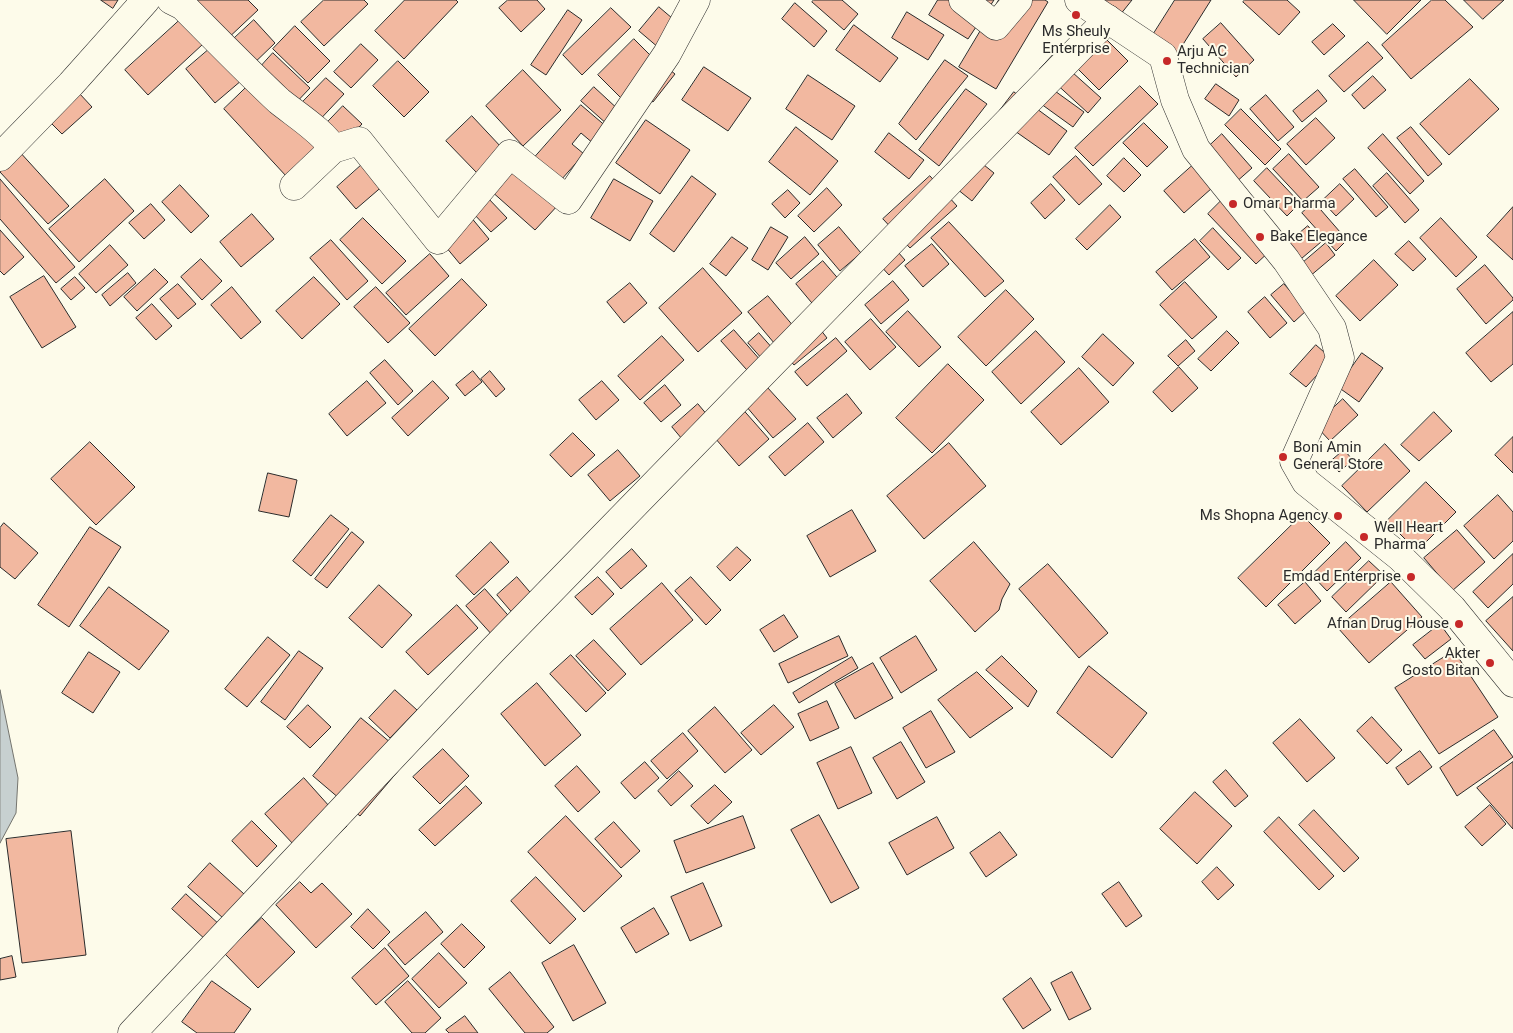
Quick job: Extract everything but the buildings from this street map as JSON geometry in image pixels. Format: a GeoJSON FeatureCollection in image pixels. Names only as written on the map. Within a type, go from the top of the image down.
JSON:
{"type":"FeatureCollection","features":[{"type":"Feature","properties":{"kind":"street"},"geometry":{"type":"LineString","coordinates":[[0,157],[71,84],[146,0]]}},
{"type":"Feature","properties":{"kind":"street"},"geometry":{"type":"LineString","coordinates":[[171,0],[183,6],[248,72],[329,141],[333,149]]}},
{"type":"Feature","properties":{"kind":"street"},"geometry":{"type":"LineString","coordinates":[[294,186],[333,149],[359,141],[438,240],[510,154],[568,200],[667,54],[696,0]]}},
{"type":"Feature","properties":{"kind":"street"},"geometry":{"type":"LineString","coordinates":[[963,0],[996,26],[1018,0]]}},
{"type":"Feature","properties":{"kind":"street"},"geometry":{"type":"LineString","coordinates":[[1080,0],[1163,56],[1175,100],[1196,149],[1286,260],[1332,328],[1340,358],[1294,461],[1306,482],[1400,557],[1452,608],[1513,683]]}},
{"type":"Feature","properties":{"kind":"street"},"geometry":{"type":"LineString","coordinates":[[132,1033],[493,650],[1108,19]]}},
{"type":"Feature","properties":{"kind":"shaded area"},"geometry":{"type":"Polygon","coordinates":[[[0,690],[18,778],[16,813],[0,843],[0,690]]]}},
{"type":"Feature","properties":{"kind":"place","name":"Ms Sheuly Enterprise"},"geometry":{"type":"Point","coordinates":[1076,15]}},
{"type":"Feature","properties":{"kind":"place","name":"Arju AC Technician"},"geometry":{"type":"Point","coordinates":[1167,61]}},
{"type":"Feature","properties":{"kind":"place","name":"Omar Pharma"},"geometry":{"type":"Point","coordinates":[1233,204]}},
{"type":"Feature","properties":{"kind":"place","name":"Bake Elegance"},"geometry":{"type":"Point","coordinates":[1260,237]}},
{"type":"Feature","properties":{"kind":"place","name":"Boni Amin General Store"},"geometry":{"type":"Point","coordinates":[1283,457]}},
{"type":"Feature","properties":{"kind":"place","name":"Ms Shopna Agency"},"geometry":{"type":"Point","coordinates":[1338,516]}},
{"type":"Feature","properties":{"kind":"place","name":"Well Heart Pharma"},"geometry":{"type":"Point","coordinates":[1364,537]}},
{"type":"Feature","properties":{"kind":"place","name":"Emdad Enterprise"},"geometry":{"type":"Point","coordinates":[1411,577]}},
{"type":"Feature","properties":{"kind":"place","name":"Afnan Drug House"},"geometry":{"type":"Point","coordinates":[1459,624]}},
{"type":"Feature","properties":{"kind":"place","name":"Akter Gosto Bitan"},"geometry":{"type":"Point","coordinates":[1490,663]}}]}
